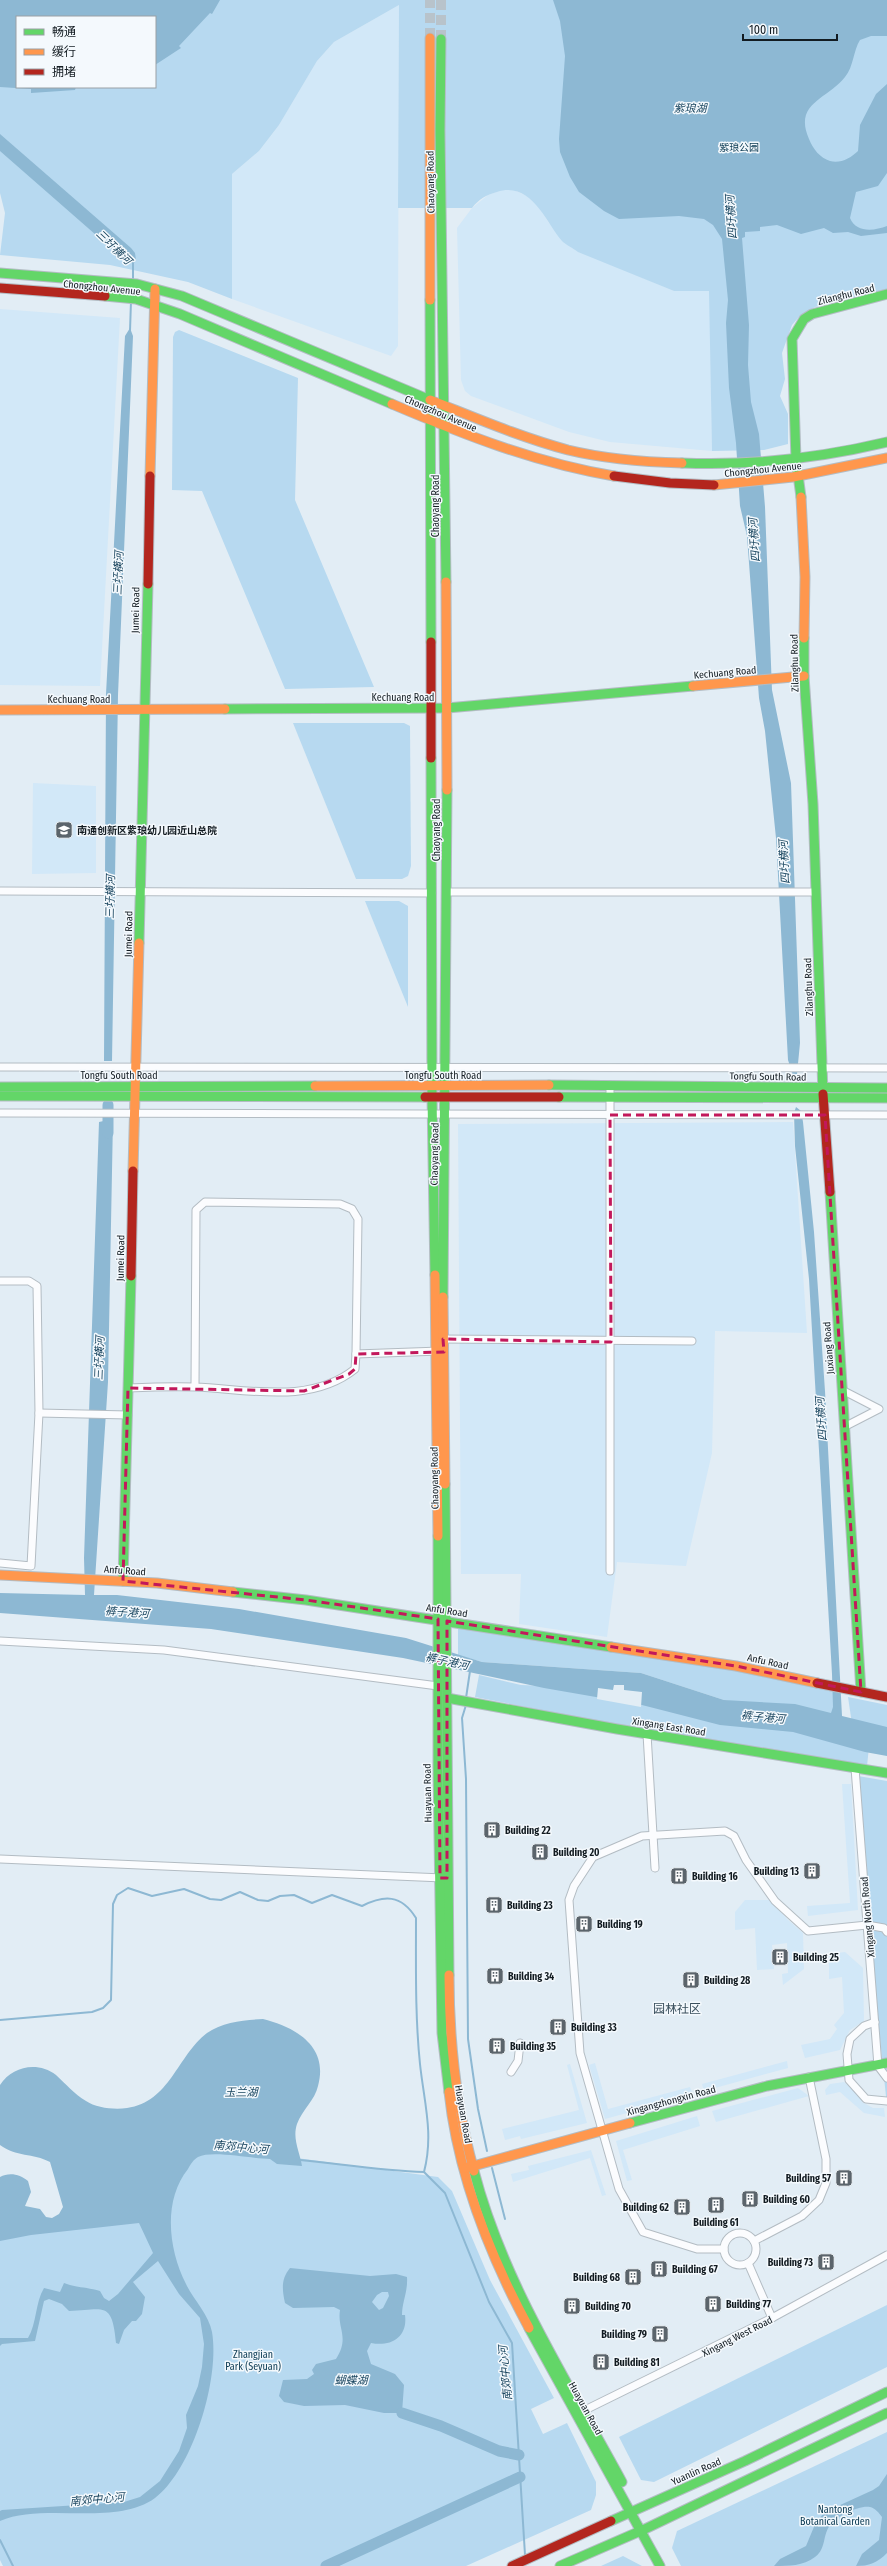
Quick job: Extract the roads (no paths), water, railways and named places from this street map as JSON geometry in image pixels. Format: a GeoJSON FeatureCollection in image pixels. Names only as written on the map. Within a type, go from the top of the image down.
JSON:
{"type":"FeatureCollection","features":[{"type":"Feature","properties":{"kind":"main road","name":"Chaoyang Road"},"geometry":{"type":"LineString","coordinates":[[430,38],[432,1113],[439,1339]]}},
{"type":"Feature","properties":{"kind":"main road","name":"Chaoyang Road"},"geometry":{"type":"LineString","coordinates":[[441,39],[447,708],[446,1086],[439,1339],[442,1620]]}},
{"type":"Feature","properties":{"kind":"main road","name":"Chongzhou Avenue"},"geometry":{"type":"LineString","coordinates":[[0,273],[123,282],[137,284],[182,296],[444,406],[515,434],[569,450],[642,462],[733,465],[765,464],[837,454],[887,442]]}},
{"type":"Feature","properties":{"kind":"main road","name":"Chongzhou Avenue"},"geometry":{"type":"LineString","coordinates":[[0,288],[136,299],[187,317],[430,421],[512,453],[572,468],[632,478],[688,483],[734,484],[800,477],[887,458]]}},
{"type":"Feature","properties":{"kind":"main road","name":"Jumei Road"},"geometry":{"type":"LineString","coordinates":[[123,1581],[154,305],[156,289]]}},
{"type":"Feature","properties":{"kind":"main road","name":"Zilanghu Road"},"geometry":{"type":"LineString","coordinates":[[824,1098],[813,804],[804,676],[805,577],[800,477],[796,460],[791,350],[796,329],[804,320],[820,311],[846,306],[887,294]]}},
{"type":"Feature","properties":{"kind":"main road","name":"Kechuang Road"},"geometry":{"type":"LineString","coordinates":[[0,710],[447,708],[804,676]]}},
{"type":"Feature","properties":{"kind":"main road","name":"Tongfu South Road"},"geometry":{"type":"LineString","coordinates":[[0,1086],[135,1085],[433,1087],[610,1085],[887,1088]]}},
{"type":"Feature","properties":{"kind":"main road"},"geometry":{"type":"LineString","coordinates":[[0,1096],[887,1098]]}},
{"type":"Feature","properties":{"kind":"main road","name":"Juxiang Road"},"geometry":{"type":"LineString","coordinates":[[824,1098],[861,1692]]}},
{"type":"Feature","properties":{"kind":"main road","name":"Anfu Road"},"geometry":{"type":"LineString","coordinates":[[0,1575],[123,1581],[306,1600],[736,1666],[887,1696]]}},
{"type":"Feature","properties":{"kind":"main road","name":"Huayuan Road"},"geometry":{"type":"LineString","coordinates":[[442,1620],[442,1644],[438,1673],[438,1686],[443,1878]]}},
{"type":"Feature","properties":{"kind":"main road","name":"Huayuan Road"},"geometry":{"type":"LineString","coordinates":[[442,1644],[448,1674],[443,1878],[442,2033],[450,2105],[467,2168],[475,2212],[505,2280],[634,2511]]}},
{"type":"Feature","properties":{"kind":"main road","name":"Xingang East Road"},"geometry":{"type":"LineString","coordinates":[[447,1698],[647,1734],[887,1773]]}},
{"type":"Feature","properties":{"kind":"main road","name":"Xingangzhongxin Road"},"geometry":{"type":"LineString","coordinates":[[467,2168],[601,2130],[767,2086],[847,2069],[883,2064]]}},
{"type":"Feature","properties":{"kind":"main road","name":"Huayuan Road"},"geometry":{"type":"LineString","coordinates":[[467,2168],[509,2273],[585,2410],[660,2566]]}},
{"type":"Feature","properties":{"kind":"main road","name":"Yuanlin Road"},"geometry":{"type":"LineString","coordinates":[[520,2562],[829,2422],[887,2392]]}},
{"type":"Feature","properties":{"kind":"main road"},"geometry":{"type":"LineString","coordinates":[[560,2566],[643,2529],[887,2413]]}},
{"type":"Feature","properties":{"kind":"main road","name":"Huayuan Road"},"geometry":{"type":"LineString","coordinates":[[643,2529],[668,2566]]}},
{"type":"Feature","properties":{"kind":"street"},"geometry":{"type":"LineString","coordinates":[[0,891],[432,893]]}},
{"type":"Feature","properties":{"kind":"street"},"geometry":{"type":"LineString","coordinates":[[447,892],[816,892]]}},
{"type":"Feature","properties":{"kind":"street"},"geometry":{"type":"LineString","coordinates":[[0,1067],[887,1068]]}},
{"type":"Feature","properties":{"kind":"street"},"geometry":{"type":"LineString","coordinates":[[610,1085],[610,1570]]}},
{"type":"Feature","properties":{"kind":"street"},"geometry":{"type":"LineString","coordinates":[[0,1113],[887,1115]]}},
{"type":"Feature","properties":{"kind":"street"},"geometry":{"type":"LineString","coordinates":[[128,1388],[195,1387],[274,1393],[304,1391],[335,1381],[349,1374],[355,1369],[356,1354],[358,1219],[352,1209],[340,1204],[205,1202],[196,1210],[195,1387]]}},
{"type":"Feature","properties":{"kind":"street"},"geometry":{"type":"LineString","coordinates":[[0,1281],[29,1280],[37,1286],[39,1413],[31,1566],[0,1564]]}},
{"type":"Feature","properties":{"kind":"street"},"geometry":{"type":"LineString","coordinates":[[439,1339],[692,1342]]}},
{"type":"Feature","properties":{"kind":"street"},"geometry":{"type":"LineString","coordinates":[[356,1354],[439,1351]]}},
{"type":"Feature","properties":{"kind":"street"},"geometry":{"type":"LineString","coordinates":[[842,1390],[879,1408],[887,1408]]}},
{"type":"Feature","properties":{"kind":"street"},"geometry":{"type":"LineString","coordinates":[[844,1427],[879,1408]]}},
{"type":"Feature","properties":{"kind":"street"},"geometry":{"type":"LineString","coordinates":[[39,1413],[128,1415]]}},
{"type":"Feature","properties":{"kind":"street"},"geometry":{"type":"LineString","coordinates":[[0,1641],[164,1650],[438,1686]]}},
{"type":"Feature","properties":{"kind":"street"},"geometry":{"type":"LineString","coordinates":[[647,1734],[655,1868]]}},
{"type":"Feature","properties":{"kind":"street","name":"Xingang North Road"},"geometry":{"type":"LineString","coordinates":[[855,1768],[875,2022],[883,2064]]}},
{"type":"Feature","properties":{"kind":"street"},"geometry":{"type":"LineString","coordinates":[[724,2249],[697,2249],[643,2232],[619,2189],[580,2053],[569,1900],[574,1886],[593,1857],[642,1836],[725,1831],[734,1836],[746,1860],[775,1901],[808,1931],[867,1925],[884,1928],[887,1932]]}},
{"type":"Feature","properties":{"kind":"street"},"geometry":{"type":"LineString","coordinates":[[0,1859],[443,1878]]}},
{"type":"Feature","properties":{"kind":"street"},"geometry":{"type":"LineString","coordinates":[[875,2022],[864,2026],[850,2039],[847,2054],[848,2080],[866,2099],[887,2101]]}},
{"type":"Feature","properties":{"kind":"street"},"geometry":{"type":"LineString","coordinates":[[511,2072],[518,2061],[520,2043]]}},
{"type":"Feature","properties":{"kind":"street"},"geometry":{"type":"LineString","coordinates":[[883,2064],[887,2078]]}},
{"type":"Feature","properties":{"kind":"street"},"geometry":{"type":"LineString","coordinates":[[754,2241],[802,2216],[819,2200],[826,2183],[826,2159],[809,2077]]}},
{"type":"Feature","properties":{"kind":"street"},"geometry":{"type":"LineString","coordinates":[[736,2233],[746,2234],[754,2241],[754,2255],[748,2263],[742,2264],[732,2262],[728,2259],[724,2249],[728,2238],[736,2233]]}},
{"type":"Feature","properties":{"kind":"street","name":"Xingang West Road"},"geometry":{"type":"LineString","coordinates":[[585,2410],[772,2318],[887,2255]]}},
{"type":"Feature","properties":{"kind":"street"},"geometry":{"type":"LineString","coordinates":[[748,2263],[772,2318]]}},
{"type":"Feature","properties":{"kind":"water"},"geometry":{"type":"Polygon","coordinates":[[[0,0],[220,0],[212,14],[210,13],[179,46],[181,48],[156,64],[156,16],[16,16],[16,88],[76,88],[75,90],[31,93],[31,89],[0,87],[0,0]]]}},
{"type":"Feature","properties":{"kind":"water","name":"紫琅湖"},"geometry":{"type":"Polygon","coordinates":[[[553,0],[887,0],[887,36],[871,36],[860,40],[848,73],[838,85],[809,109],[805,117],[805,127],[809,139],[817,153],[823,158],[838,162],[849,158],[858,151],[860,125],[876,94],[887,84],[887,173],[878,186],[856,192],[850,218],[856,226],[866,230],[887,226],[887,233],[861,236],[848,232],[833,233],[824,228],[801,234],[777,225],[760,227],[760,231],[745,232],[745,237],[742,238],[749,325],[748,365],[751,402],[759,434],[765,507],[772,690],[791,783],[800,1043],[797,1074],[794,1078],[788,1060],[776,838],[765,731],[759,698],[747,536],[740,506],[736,443],[729,388],[726,323],[728,300],[722,239],[713,225],[704,219],[679,216],[619,219],[604,211],[579,192],[570,177],[560,152],[559,139],[565,56],[560,21],[553,0]]]}},
{"type":"Feature","properties":{"kind":"water"},"geometry":{"type":"Polygon","coordinates":[[[0,134],[131,248],[135,253],[136,260],[134,263],[128,263],[0,151],[0,134]]]}},
{"type":"Feature","properties":{"kind":"water"},"geometry":{"type":"Polygon","coordinates":[[[130,328],[133,336],[118,695],[112,1061],[104,1061],[106,694],[125,336],[130,328]]]}},
{"type":"Feature","properties":{"kind":"water"},"geometry":{"type":"Polygon","coordinates":[[[796,1107],[801,1111],[803,1122],[814,1232],[825,1391],[842,1716],[887,1727],[887,1756],[865,1752],[793,1732],[720,1725],[642,1705],[544,1688],[403,1658],[211,1629],[0,1613],[0,1593],[85,1595],[84,1558],[99,1122],[113,1119],[108,1382],[94,1595],[117,1595],[239,1609],[406,1638],[482,1662],[641,1673],[724,1700],[795,1704],[831,1713],[833,1707],[832,1674],[809,1279],[795,1146],[794,1113],[796,1107]]]}},
{"type":"Feature","properties":{"kind":"water","name":"玉兰湖"},"geometry":{"type":"Polygon","coordinates":[[[263,2019],[287,2027],[307,2040],[314,2049],[319,2060],[320,2072],[318,2086],[314,2096],[297,2124],[295,2135],[302,2166],[277,2164],[270,2159],[213,2154],[195,2159],[180,2181],[175,2195],[171,2225],[175,2256],[186,2284],[208,2319],[212,2332],[213,2351],[212,2373],[208,2397],[192,2445],[181,2466],[169,2484],[155,2498],[139,2507],[100,2513],[37,2513],[17,2516],[0,2521],[0,2511],[2,2510],[124,2502],[140,2497],[160,2481],[179,2451],[187,2428],[186,2415],[198,2386],[202,2367],[204,2344],[200,2318],[179,2294],[158,2261],[133,2282],[145,2297],[142,2314],[136,2321],[132,2321],[124,2330],[119,2344],[116,2343],[112,2320],[109,2314],[104,2310],[69,2311],[62,2304],[49,2299],[44,2301],[35,2341],[2,2344],[0,2346],[0,2338],[28,2338],[44,2288],[60,2292],[64,2283],[100,2291],[104,2298],[109,2301],[118,2294],[153,2253],[139,2223],[31,2235],[0,2241],[0,2177],[3,2175],[14,2174],[28,2181],[31,2192],[25,2206],[40,2209],[46,2217],[52,2218],[59,2214],[63,2207],[50,2162],[6,2149],[0,2145],[0,2085],[11,2073],[18,2070],[34,2067],[41,2068],[56,2075],[70,2089],[90,2103],[106,2108],[127,2108],[142,2104],[163,2088],[197,2043],[213,2029],[241,2021],[263,2019]]]}},
{"type":"Feature","properties":{"kind":"water","name":"蝴蝶湖"},"geometry":{"type":"Polygon","coordinates":[[[290,2268],[370,2276],[396,2274],[407,2277],[407,2287],[402,2310],[402,2315],[405,2315],[405,2323],[401,2335],[391,2342],[378,2344],[371,2343],[367,2351],[371,2364],[395,2374],[404,2385],[402,2413],[384,2413],[345,2405],[304,2406],[284,2402],[279,2396],[283,2380],[307,2379],[314,2374],[312,2370],[316,2364],[336,2359],[343,2339],[340,2323],[340,2310],[334,2307],[293,2308],[285,2303],[283,2284],[290,2268]],[[382,2292],[377,2295],[372,2302],[379,2310],[383,2308],[389,2296],[388,2292],[382,2292]]]}},
{"type":"Feature","properties":{"kind":"water"},"geometry":{"type":"Polygon","coordinates":[[[887,2474],[887,2553],[876,2562],[856,2566],[862,2554],[879,2540],[882,2517],[874,2508],[865,2507],[849,2512],[831,2524],[826,2532],[823,2545],[815,2557],[801,2564],[774,2566],[780,2559],[806,2546],[816,2522],[825,2512],[873,2490],[879,2486],[887,2474]]]}},
{"type":"Feature","properties":{"kind":"waterway","name":"三圩横河"},"geometry":{"type":"LineString","coordinates":[[133,262],[133,281]]}},
{"type":"Feature","properties":{"kind":"waterway","name":"三圩横河"},"geometry":{"type":"LineString","coordinates":[[130,331],[131,301]]}},
{"type":"Feature","properties":{"kind":"waterway","name":"三圩横河"},"geometry":{"type":"LineString","coordinates":[[108,1105],[108,1133]]}},
{"type":"Feature","properties":{"kind":"waterway","name":"裤子港河"},"geometry":{"type":"LineString","coordinates":[[466,1698],[470,1671]]}},
{"type":"Feature","properties":{"kind":"waterway"},"geometry":{"type":"LineString","coordinates":[[466,1705],[462,1718],[466,1779],[468,2039],[478,2109],[487,2151]]}},
{"type":"Feature","properties":{"kind":"waterway"},"geometry":{"type":"LineString","coordinates":[[0,2020],[92,2012],[103,2008],[111,2000],[113,1904],[117,1895],[128,1888],[152,1896],[184,1889],[210,1899],[221,1900],[240,1892],[258,1900],[268,1901],[280,1896],[294,1895],[312,1903],[332,1895],[362,1906],[370,1902],[385,1899],[398,1901],[404,1904],[416,1918],[417,2028],[428,2131],[427,2158],[424,2172]]}},
{"type":"Feature","properties":{"kind":"waterway","name":"南郊中心河"},"geometry":{"type":"LineString","coordinates":[[300,2160],[377,2169],[424,2172],[445,2193],[489,2302],[512,2343],[525,2555]]}},
{"type":"Feature","properties":{"kind":"waterway"},"geometry":{"type":"LineString","coordinates":[[492,2168],[505,2219]]}},
{"type":"Feature","properties":{"kind":"waterway"},"geometry":{"type":"LineString","coordinates":[[402,2413],[441,2426],[499,2451],[519,2455]]}},
{"type":"Feature","properties":{"kind":"waterway"},"geometry":{"type":"LineString","coordinates":[[326,2566],[520,2477]]}},
{"type":"Feature","properties":{"kind":"waterway"},"geometry":{"type":"LineString","coordinates":[[0,2540],[13,2566]]}},
{"type":"Feature","properties":{"kind":"tunnel"},"geometry":{"type":"LineString","coordinates":[[430,0],[430,38]]}},
{"type":"Feature","properties":{"kind":"tunnel"},"geometry":{"type":"LineString","coordinates":[[441,0],[441,39]]}},
{"type":"Feature","properties":{"kind":"place","name":"南通创新区紫琅幼儿园近山总院"},"geometry":{"type":"Point","coordinates":[64,830]}},
{"type":"Feature","properties":{"kind":"place","name":"Building 22"},"geometry":{"type":"Point","coordinates":[492,1830]}},
{"type":"Feature","properties":{"kind":"place","name":"Building 20"},"geometry":{"type":"Point","coordinates":[540,1852]}},
{"type":"Feature","properties":{"kind":"place","name":"Building 13"},"geometry":{"type":"Point","coordinates":[812,1871]}},
{"type":"Feature","properties":{"kind":"place","name":"Building 16"},"geometry":{"type":"Point","coordinates":[679,1876]}},
{"type":"Feature","properties":{"kind":"place","name":"Building 23"},"geometry":{"type":"Point","coordinates":[494,1905]}},
{"type":"Feature","properties":{"kind":"place","name":"Building 19"},"geometry":{"type":"Point","coordinates":[584,1924]}},
{"type":"Feature","properties":{"kind":"place","name":"Building 25"},"geometry":{"type":"Point","coordinates":[780,1957]}},
{"type":"Feature","properties":{"kind":"place","name":"Building 34"},"geometry":{"type":"Point","coordinates":[495,1976]}},
{"type":"Feature","properties":{"kind":"place","name":"Building 28"},"geometry":{"type":"Point","coordinates":[691,1980]}},
{"type":"Feature","properties":{"kind":"place","name":"Building 33"},"geometry":{"type":"Point","coordinates":[558,2027]}},
{"type":"Feature","properties":{"kind":"place","name":"Building 35"},"geometry":{"type":"Point","coordinates":[497,2046]}},
{"type":"Feature","properties":{"kind":"place","name":"Building 57"},"geometry":{"type":"Point","coordinates":[844,2178]}},
{"type":"Feature","properties":{"kind":"place","name":"Building 60"},"geometry":{"type":"Point","coordinates":[750,2199]}},
{"type":"Feature","properties":{"kind":"place","name":"Building 61"},"geometry":{"type":"Point","coordinates":[716,2205]}},
{"type":"Feature","properties":{"kind":"place","name":"Building 62"},"geometry":{"type":"Point","coordinates":[682,2207]}},
{"type":"Feature","properties":{"kind":"place","name":"Building 73"},"geometry":{"type":"Point","coordinates":[826,2262]}},
{"type":"Feature","properties":{"kind":"place","name":"Building 67"},"geometry":{"type":"Point","coordinates":[659,2269]}},
{"type":"Feature","properties":{"kind":"place","name":"Building 68"},"geometry":{"type":"Point","coordinates":[633,2277]}},
{"type":"Feature","properties":{"kind":"place","name":"Building 77"},"geometry":{"type":"Point","coordinates":[713,2304]}},
{"type":"Feature","properties":{"kind":"place","name":"Building 70"},"geometry":{"type":"Point","coordinates":[572,2306]}},
{"type":"Feature","properties":{"kind":"place","name":"Building 79"},"geometry":{"type":"Point","coordinates":[660,2334]}},
{"type":"Feature","properties":{"kind":"place","name":"Building 81"},"geometry":{"type":"Point","coordinates":[601,2362]}},
{"type":"Feature","properties":{"kind":"district","name":"园林社区"},"geometry":{"type":"Point","coordinates":[677,2009]}},
{"type":"Feature","properties":{"kind":"park label","name":"紫琅公园"},"geometry":{"type":"Point","coordinates":[739,147]}},
{"type":"Feature","properties":{"kind":"park label","name":"Zhangjian Park (Seyuan)"},"geometry":{"type":"Point","coordinates":[253,2360]}},
{"type":"Feature","properties":{"kind":"park label","name":"Nantong Botanical Garden"},"geometry":{"type":"Point","coordinates":[835,2514]}},
{"type":"Feature","properties":{"kind":"water label","name":"四圩横河"},"geometry":{"type":"Point","coordinates":[731,217]}},
{"type":"Feature","properties":{"kind":"water label","name":"四圩横河"},"geometry":{"type":"Point","coordinates":[754,540]}},
{"type":"Feature","properties":{"kind":"water label","name":"四圩横河"},"geometry":{"type":"Point","coordinates":[784,862]}},
{"type":"Feature","properties":{"kind":"water label","name":"四圩横河"},"geometry":{"type":"Point","coordinates":[821,1419]}}]}
